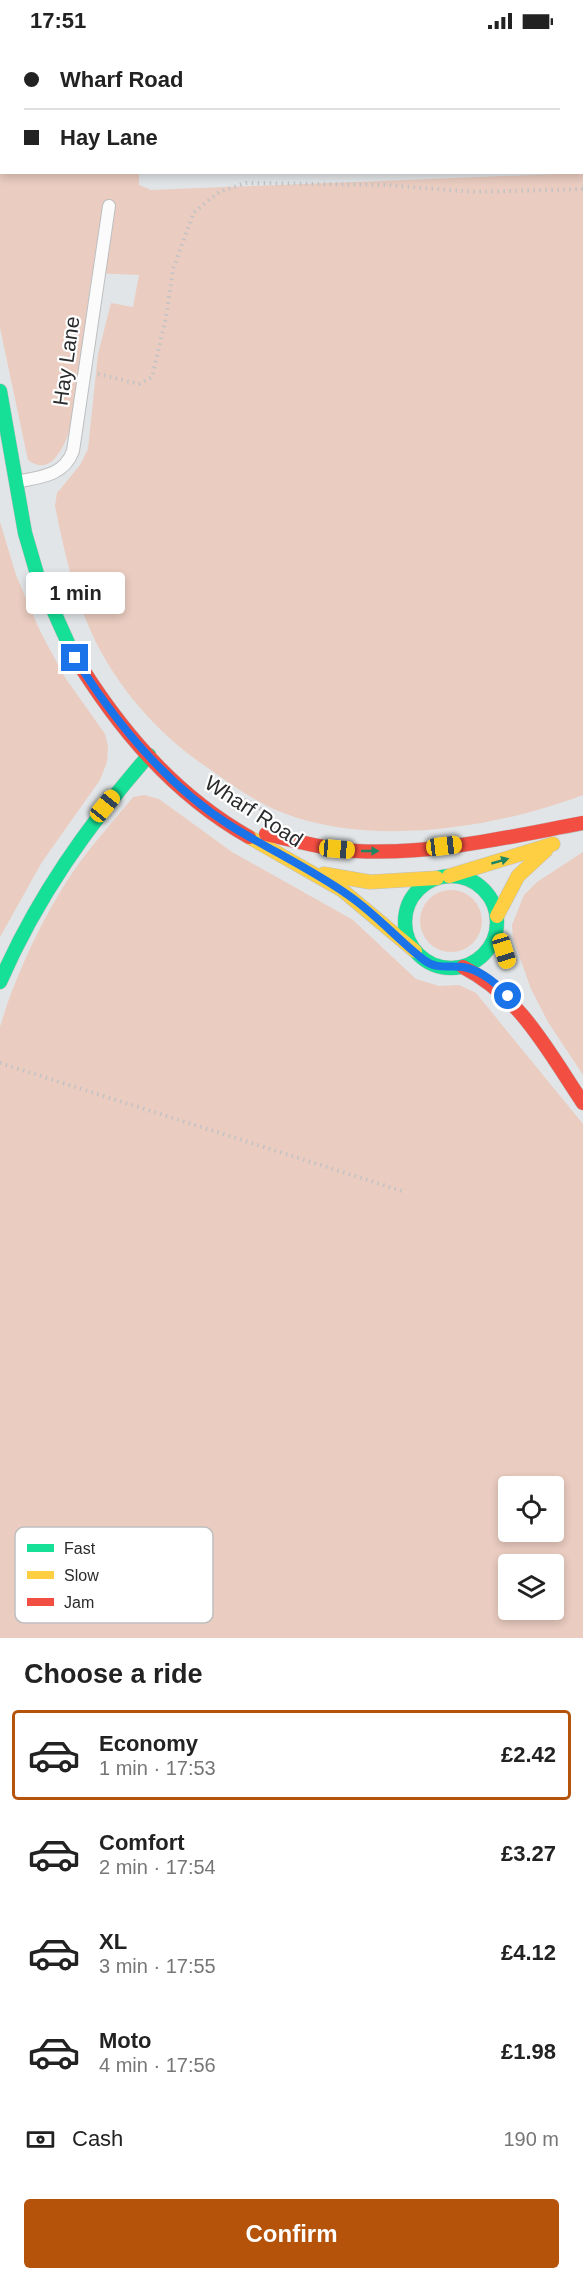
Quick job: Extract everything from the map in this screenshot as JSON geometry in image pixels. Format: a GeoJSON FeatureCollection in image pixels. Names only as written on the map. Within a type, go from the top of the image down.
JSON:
{"type":"FeatureCollection","features":[{"type":"Feature","properties":{"kind":"main road"},"geometry":{"type":"LineString","coordinates":[[0,391],[15,482],[30,553],[64,638],[103,699],[149,755],[94,819],[54,875],[29,918],[0,982]]}},
{"type":"Feature","properties":{"kind":"main road","name":"Wharf Road"},"geometry":{"type":"LineString","coordinates":[[149,755],[197,801],[230,826],[314,872],[361,904],[428,963],[439,967],[463,967],[494,983],[525,1014],[583,1102]]}},
{"type":"Feature","properties":{"kind":"main road"},"geometry":{"type":"LineString","coordinates":[[230,826],[314,845],[375,851],[461,843],[583,823]]}},
{"type":"Feature","properties":{"kind":"main road"},"geometry":{"type":"LineString","coordinates":[[415,951],[405,930],[407,906],[416,891],[443,877],[551,845],[583,829]]}},
{"type":"Feature","properties":{"kind":"main road"},"geometry":{"type":"LineString","coordinates":[[463,967],[484,955],[491,946],[497,922],[518,876],[551,845]]}},
{"type":"Feature","properties":{"kind":"main road","name":"Wharf Road"},"geometry":{"type":"LineString","coordinates":[[314,872],[370,882],[461,877],[478,884],[491,898],[504,951]]}},
{"type":"Feature","properties":{"kind":"main road","name":"Wharf Road"},"geometry":{"type":"LineString","coordinates":[[515,985],[525,1014]]}},
{"type":"Feature","properties":{"kind":"lane","name":"Hay Lane"},"geometry":{"type":"LineString","coordinates":[[15,482],[58,471],[68,464],[73,451],[109,206]]}},
{"type":"Feature","properties":{"kind":"path"},"geometry":{"type":"LineString","coordinates":[[86,371],[139,384],[152,377],[166,317],[173,269],[194,212],[219,192],[246,183],[385,185],[475,192],[583,189]]}},
{"type":"Feature","properties":{"kind":"path"},"geometry":{"type":"LineString","coordinates":[[219,786],[262,810]]}},
{"type":"Feature","properties":{"kind":"path"},"geometry":{"type":"LineString","coordinates":[[0,1063],[402,1191]]}},
{"type":"Feature","properties":{"kind":"shaded area"},"geometry":{"type":"Polygon","coordinates":[[[0,174],[139,174],[139,185],[151,190],[583,174],[583,795],[512,817],[474,824],[435,829],[358,830],[321,824],[276,810],[246,794],[190,755],[142,710],[103,656],[80,605],[55,506],[57,493],[80,465],[88,449],[98,354],[111,303],[133,307],[139,275],[92,273],[71,427],[61,451],[44,465],[36,465],[28,460],[0,328],[0,174]]]}},
{"type":"Feature","properties":{"kind":"shaded area"},"geometry":{"type":"Polygon","coordinates":[[[0,522],[16,575],[40,631],[64,676],[105,734],[108,746],[107,762],[100,780],[42,862],[0,937],[0,522]]]}},
{"type":"Feature","properties":{"kind":"shaded area"},"geometry":{"type":"Polygon","coordinates":[[[144,795],[159,799],[232,852],[353,920],[416,979],[439,986],[459,985],[476,993],[583,1124],[583,1638],[0,1638],[0,1027],[24,963],[44,920],[80,862],[133,797],[144,795]]]}},
{"type":"Feature","properties":{"kind":"shaded area"},"geometry":{"type":"Polygon","coordinates":[[[583,852],[583,1075],[548,1022],[531,989],[513,938],[512,925],[524,895],[537,882],[583,852]]]}},
{"type":"Feature","properties":{"kind":"shaded area"},"geometry":{"type":"Polygon","coordinates":[[[445,890],[457,890],[473,899],[480,909],[482,921],[480,933],[473,943],[457,952],[445,952],[434,947],[425,938],[420,927],[420,915],[425,904],[434,895],[445,890]]]}},
{"type":"Feature","properties":{"kind":"traffic: fast"},"geometry":{"type":"LineString","coordinates":[[0,391],[25,533],[37,574],[73,654]]}},
{"type":"Feature","properties":{"kind":"traffic: fast"},"geometry":{"type":"LineString","coordinates":[[0,982],[47,891],[105,808],[149,755]]}},
{"type":"Feature","properties":{"kind":"traffic: fast"},"geometry":{"type":"LineString","coordinates":[[442,876],[460,876],[477,883],[490,896],[497,913],[497,922],[497,931],[490,948],[477,961],[460,968],[442,968],[425,961],[412,948],[405,931],[405,913],[412,896],[425,883],[442,876]]}},
{"type":"Feature","properties":{"kind":"traffic: slow"},"geometry":{"type":"LineString","coordinates":[[249,837],[342,890],[415,951]]}},
{"type":"Feature","properties":{"kind":"traffic: slow"},"geometry":{"type":"LineString","coordinates":[[449,876],[553,844]]}},
{"type":"Feature","properties":{"kind":"traffic: slow"},"geometry":{"type":"LineString","coordinates":[[497,916],[518,876],[546,850]]}},
{"type":"Feature","properties":{"kind":"traffic: slow"},"geometry":{"type":"LineString","coordinates":[[324,874],[370,882],[437,878]]}},
{"type":"Feature","properties":{"kind":"traffic: jam"},"geometry":{"type":"LineString","coordinates":[[73,654],[109,708],[149,757],[196,801],[249,837]]}},
{"type":"Feature","properties":{"kind":"traffic: jam"},"geometry":{"type":"LineString","coordinates":[[266,834],[333,848],[385,852],[470,844],[583,823]]}},
{"type":"Feature","properties":{"kind":"traffic: jam"},"geometry":{"type":"LineString","coordinates":[[463,967],[483,979],[517,1010],[545,1045],[583,1103]]}},
{"type":"Feature","properties":{"kind":"route"},"geometry":{"type":"LineString","coordinates":[[75,658],[100,696],[160,767],[214,815],[280,855],[314,872],[378,918],[428,963],[451,969],[463,967],[480,974],[508,996]]}}]}
